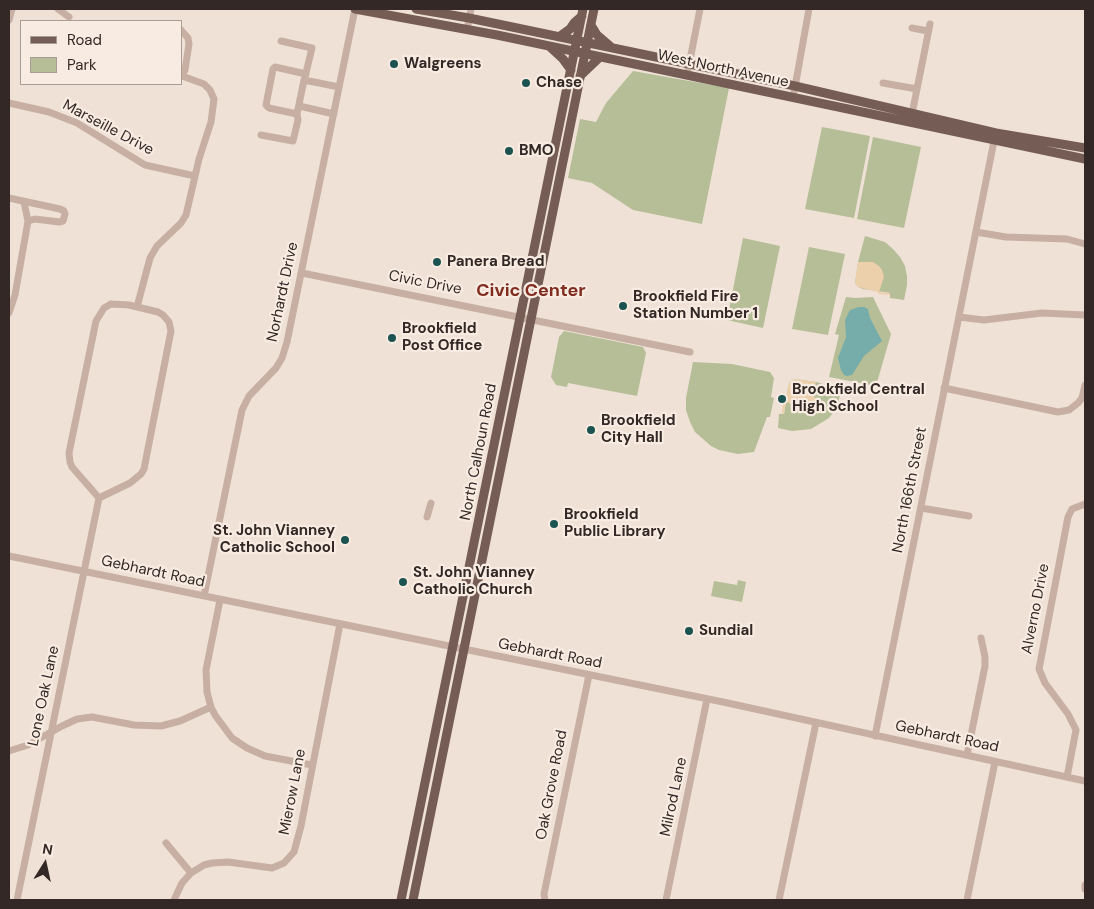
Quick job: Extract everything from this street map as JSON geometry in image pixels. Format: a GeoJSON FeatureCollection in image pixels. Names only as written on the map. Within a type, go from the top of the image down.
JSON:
{"type":"FeatureCollection","features":[{"type":"Feature","properties":{"kind":"main road","name":"West North Avenue"},"geometry":{"type":"LineString","coordinates":[[355,9],[550,47],[575,46],[587,42],[795,86],[1085,159]]}},
{"type":"Feature","properties":{"kind":"main road","name":"West North Avenue"},"geometry":{"type":"LineString","coordinates":[[416,9],[470,13],[559,37],[575,46],[584,54],[793,98],[995,137],[1085,148]]}},
{"type":"Feature","properties":{"kind":"main road","name":"North Calhoun Road"},"geometry":{"type":"LineString","coordinates":[[413,900],[594,9]]}},
{"type":"Feature","properties":{"kind":"main road","name":"North Calhoun Road"},"geometry":{"type":"LineString","coordinates":[[402,900],[583,12]]}},
{"type":"Feature","properties":{"kind":"main road"},"geometry":{"type":"LineString","coordinates":[[559,37],[570,29],[583,12]]}},
{"type":"Feature","properties":{"kind":"main road"},"geometry":{"type":"LineString","coordinates":[[591,25],[597,35],[611,47]]}},
{"type":"Feature","properties":{"kind":"main road"},"geometry":{"type":"LineString","coordinates":[[498,36],[530,37],[575,46]]}},
{"type":"Feature","properties":{"kind":"main road"},"geometry":{"type":"LineString","coordinates":[[550,47],[563,59],[571,70]]}},
{"type":"Feature","properties":{"kind":"main road"},"geometry":{"type":"LineString","coordinates":[[580,76],[600,57]]}},
{"type":"Feature","properties":{"kind":"main road"},"geometry":{"type":"LineString","coordinates":[[464,650],[460,648],[460,644],[468,599],[466,581]]}},
{"type":"Feature","properties":{"kind":"main road"},"geometry":{"type":"LineString","coordinates":[[447,734],[449,694],[458,653],[453,648]]}},
{"type":"Feature","properties":{"kind":"street"},"geometry":{"type":"LineString","coordinates":[[9,20],[12,9]]}},
{"type":"Feature","properties":{"kind":"street"},"geometry":{"type":"LineString","coordinates":[[58,9],[69,17]]}},
{"type":"Feature","properties":{"kind":"street","name":"Norhardt Drive"},"geometry":{"type":"LineString","coordinates":[[204,596],[242,410],[249,396],[276,368],[282,358],[287,342],[355,9]]}},
{"type":"Feature","properties":{"kind":"street"},"geometry":{"type":"LineString","coordinates":[[687,75],[700,9]]}},
{"type":"Feature","properties":{"kind":"street"},"geometry":{"type":"LineString","coordinates":[[793,98],[810,9]]}},
{"type":"Feature","properties":{"kind":"street"},"geometry":{"type":"LineString","coordinates":[[466,30],[470,13]]}},
{"type":"Feature","properties":{"kind":"street"},"geometry":{"type":"LineString","coordinates":[[912,28],[929,27],[912,114]]}},
{"type":"Feature","properties":{"kind":"street"},"geometry":{"type":"LineString","coordinates":[[137,307],[150,258],[157,246],[182,223],[186,215],[211,122],[214,99],[210,90],[204,84],[182,76],[185,70],[189,44],[188,38],[182,31]]}},
{"type":"Feature","properties":{"kind":"street"},"geometry":{"type":"LineString","coordinates":[[261,135],[293,141],[298,120],[298,110],[312,48],[281,41]]}},
{"type":"Feature","properties":{"kind":"street"},"geometry":{"type":"LineString","coordinates":[[334,114],[269,108],[266,105],[273,69],[276,68],[339,87]]}},
{"type":"Feature","properties":{"kind":"street"},"geometry":{"type":"LineString","coordinates":[[883,83],[917,89]]}},
{"type":"Feature","properties":{"kind":"street","name":"Marseille Drive"},"geometry":{"type":"LineString","coordinates":[[9,103],[66,118],[145,165],[195,176]]}},
{"type":"Feature","properties":{"kind":"street","name":"North 166th Street"},"geometry":{"type":"LineString","coordinates":[[875,736],[995,137]]}},
{"type":"Feature","properties":{"kind":"street"},"geometry":{"type":"LineString","coordinates":[[9,198],[60,209],[65,214],[63,221],[59,222],[35,218],[28,221]]}},
{"type":"Feature","properties":{"kind":"street"},"geometry":{"type":"LineString","coordinates":[[9,313],[15,295],[28,221],[24,202]]}},
{"type":"Feature","properties":{"kind":"street"},"geometry":{"type":"LineString","coordinates":[[976,232],[1006,237],[1067,239],[1085,244]]}},
{"type":"Feature","properties":{"kind":"street","name":"Civic Drive"},"geometry":{"type":"LineString","coordinates":[[302,273],[532,318],[690,352]]}},
{"type":"Feature","properties":{"kind":"street"},"geometry":{"type":"LineString","coordinates":[[111,304],[119,304],[163,315],[169,322],[171,331],[150,440],[141,474],[130,483],[99,498],[72,467],[69,458],[98,315],[111,304]]}},
{"type":"Feature","properties":{"kind":"street"},"geometry":{"type":"LineString","coordinates":[[959,317],[984,320],[1042,314],[1085,315]]}},
{"type":"Feature","properties":{"kind":"street"},"geometry":{"type":"LineString","coordinates":[[944,388],[1053,411],[1068,410],[1082,398],[1085,385]]}},
{"type":"Feature","properties":{"kind":"street","name":"Lone Oak Lane"},"geometry":{"type":"LineString","coordinates":[[17,900],[99,498]]}},
{"type":"Feature","properties":{"kind":"street"},"geometry":{"type":"LineString","coordinates":[[428,517],[431,503]]}},
{"type":"Feature","properties":{"kind":"street","name":"Alverno Drive"},"geometry":{"type":"LineString","coordinates":[[1067,777],[1076,730],[1074,722],[1041,676],[1039,663],[1068,518],[1072,509],[1085,504]]}},
{"type":"Feature","properties":{"kind":"street"},"geometry":{"type":"LineString","coordinates":[[921,508],[969,516]]}},
{"type":"Feature","properties":{"kind":"street","name":"Gebhardt Road"},"geometry":{"type":"LineString","coordinates":[[9,556],[707,699],[1085,781]]}},
{"type":"Feature","properties":{"kind":"street"},"geometry":{"type":"LineString","coordinates":[[220,600],[206,670],[207,692],[211,707],[226,731],[247,748],[265,756],[312,765]]}},
{"type":"Feature","properties":{"kind":"street","name":"Mierow Lane"},"geometry":{"type":"LineString","coordinates":[[191,873],[212,863],[228,862],[272,868],[290,859],[297,847],[340,624]]}},
{"type":"Feature","properties":{"kind":"street"},"geometry":{"type":"LineString","coordinates":[[966,755],[985,666],[981,638]]}},
{"type":"Feature","properties":{"kind":"street","name":"Oak Grove Road"},"geometry":{"type":"LineString","coordinates":[[546,900],[544,894],[589,675]]}},
{"type":"Feature","properties":{"kind":"street","name":"Milrod Lane"},"geometry":{"type":"LineString","coordinates":[[666,900],[707,699]]}},
{"type":"Feature","properties":{"kind":"street"},"geometry":{"type":"LineString","coordinates":[[9,751],[28,745],[77,719],[92,717],[134,725],[161,726],[180,721],[211,707]]}},
{"type":"Feature","properties":{"kind":"street"},"geometry":{"type":"LineString","coordinates":[[779,900],[816,723]]}},
{"type":"Feature","properties":{"kind":"street"},"geometry":{"type":"LineString","coordinates":[[967,900],[995,762]]}},
{"type":"Feature","properties":{"kind":"street"},"geometry":{"type":"LineString","coordinates":[[166,842],[191,873],[182,883],[174,900]]}},
{"type":"Feature","properties":{"kind":"green space"},"geometry":{"type":"Polygon","coordinates":[[[633,71],[729,88],[702,224],[633,210],[592,183],[568,178],[580,119],[596,122],[606,103],[633,71]]]}},
{"type":"Feature","properties":{"kind":"green space"},"geometry":{"type":"Polygon","coordinates":[[[822,127],[870,136],[854,218],[805,209],[822,127]]]}},
{"type":"Feature","properties":{"kind":"green space"},"geometry":{"type":"Polygon","coordinates":[[[873,137],[921,147],[904,228],[857,219],[873,137]]]}},
{"type":"Feature","properties":{"kind":"green space"},"geometry":{"type":"Polygon","coordinates":[[[865,236],[885,242],[900,257],[905,266],[907,276],[904,300],[890,298],[890,293],[863,289],[855,283],[865,236]]]}},
{"type":"Feature","properties":{"kind":"green space"},"geometry":{"type":"Polygon","coordinates":[[[743,238],[780,246],[763,328],[727,320],[743,238]]]}},
{"type":"Feature","properties":{"kind":"green space"},"geometry":{"type":"Polygon","coordinates":[[[809,247],[845,254],[828,335],[792,329],[809,247]]]}},
{"type":"Feature","properties":{"kind":"green space"},"geometry":{"type":"Polygon","coordinates":[[[846,297],[873,297],[891,334],[876,386],[829,377],[839,335],[835,334],[846,297]]]}},
{"type":"Feature","properties":{"kind":"green space"},"geometry":{"type":"Polygon","coordinates":[[[564,331],[643,347],[646,353],[637,396],[568,383],[567,387],[556,385],[551,377],[559,337],[564,331]]]}},
{"type":"Feature","properties":{"kind":"green space"},"geometry":{"type":"Polygon","coordinates":[[[693,362],[732,364],[770,372],[774,378],[771,397],[774,398],[770,417],[767,417],[754,452],[738,454],[719,450],[711,446],[695,432],[686,410],[686,398],[693,362]]]}},
{"type":"Feature","properties":{"kind":"green space"},"geometry":{"type":"Polygon","coordinates":[[[795,379],[842,389],[836,409],[829,418],[811,429],[792,431],[778,428],[779,414],[784,414],[788,387],[790,382],[795,379]]]}},
{"type":"Feature","properties":{"kind":"green space"},"geometry":{"type":"Polygon","coordinates":[[[738,580],[746,582],[742,602],[711,596],[714,581],[737,585],[738,580]]]}},
{"type":"Feature","properties":{"kind":"sand"},"geometry":{"type":"Polygon","coordinates":[[[858,262],[873,262],[879,266],[884,277],[879,292],[890,293],[890,295],[878,294],[878,292],[858,287],[855,283],[858,262]]]}},
{"type":"Feature","properties":{"kind":"sand"},"geometry":{"type":"Polygon","coordinates":[[[795,379],[816,382],[814,387],[815,401],[803,408],[795,407],[786,402],[784,414],[782,414],[783,402],[785,402],[788,387],[790,382],[795,379]]]}},
{"type":"Feature","properties":{"kind":"water"},"geometry":{"type":"Polygon","coordinates":[[[859,307],[868,309],[870,318],[882,341],[864,356],[852,375],[847,376],[841,370],[838,358],[846,337],[845,320],[850,310],[859,307]]]}},
{"type":"Feature","properties":{"kind":"place","name":"Walgreens"},"geometry":{"type":"Point","coordinates":[394,64]}},
{"type":"Feature","properties":{"kind":"place","name":"Chase"},"geometry":{"type":"Point","coordinates":[526,83]}},
{"type":"Feature","properties":{"kind":"place","name":"BMO"},"geometry":{"type":"Point","coordinates":[509,151]}},
{"type":"Feature","properties":{"kind":"place","name":"Panera Bread"},"geometry":{"type":"Point","coordinates":[437,262]}},
{"type":"Feature","properties":{"kind":"place","name":"Brookfield Fire Station Number 1"},"geometry":{"type":"Point","coordinates":[623,306]}},
{"type":"Feature","properties":{"kind":"place","name":"Brookfield Post Office"},"geometry":{"type":"Point","coordinates":[392,338]}},
{"type":"Feature","properties":{"kind":"place","name":"Brookfield Central High School"},"geometry":{"type":"Point","coordinates":[782,399]}},
{"type":"Feature","properties":{"kind":"place","name":"Brookfield City Hall"},"geometry":{"type":"Point","coordinates":[591,430]}},
{"type":"Feature","properties":{"kind":"place","name":"Brookfield Public Library"},"geometry":{"type":"Point","coordinates":[554,524]}},
{"type":"Feature","properties":{"kind":"place","name":"St. John Vianney Catholic School"},"geometry":{"type":"Point","coordinates":[345,540]}},
{"type":"Feature","properties":{"kind":"place","name":"St. John Vianney Catholic Church"},"geometry":{"type":"Point","coordinates":[403,582]}},
{"type":"Feature","properties":{"kind":"place","name":"Sundial"},"geometry":{"type":"Point","coordinates":[689,631]}},
{"type":"Feature","properties":{"kind":"district","name":"Civic Center"},"geometry":{"type":"Point","coordinates":[531,291]}}]}
